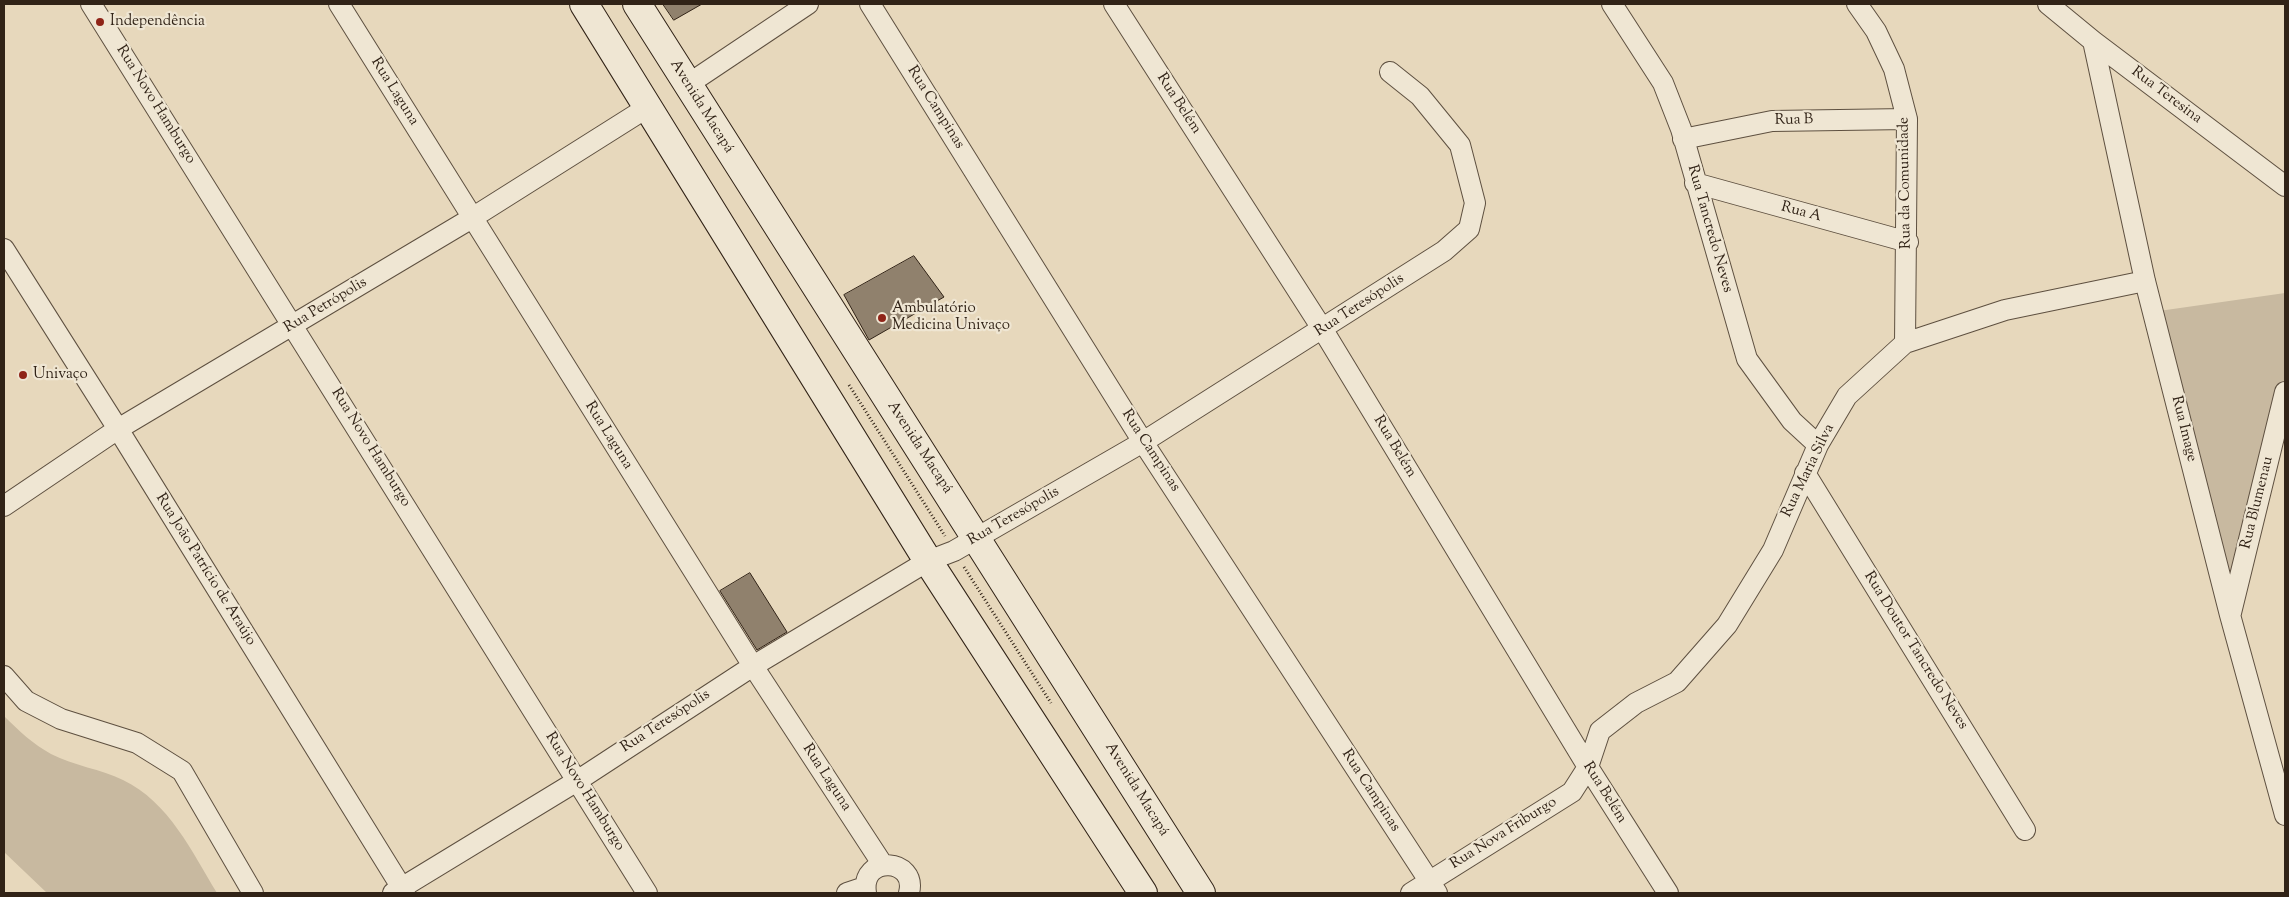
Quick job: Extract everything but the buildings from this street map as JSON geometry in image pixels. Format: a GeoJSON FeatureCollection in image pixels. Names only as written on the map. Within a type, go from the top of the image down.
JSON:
{"type":"FeatureCollection","features":[{"type":"Feature","properties":{"kind":"main road"},"geometry":{"type":"LineString","coordinates":[[584,4],[928,561],[1143,893]]}},
{"type":"Feature","properties":{"kind":"main road","name":"Avenida Macapá"},"geometry":{"type":"LineString","coordinates":[[637,4],[1201,893]]}},
{"type":"Feature","properties":{"kind":"street","name":"Rua Novo Hamburgo"},"geometry":{"type":"LineString","coordinates":[[91,4],[294,326],[646,893]]}},
{"type":"Feature","properties":{"kind":"street","name":"Rua Laguna"},"geometry":{"type":"LineString","coordinates":[[339,4],[753,666],[883,865]]}},
{"type":"Feature","properties":{"kind":"street"},"geometry":{"type":"LineString","coordinates":[[687,85],[808,4]]}},
{"type":"Feature","properties":{"kind":"street","name":"Rua Campinas"},"geometry":{"type":"LineString","coordinates":[[870,4],[1143,442],[1433,887]]}},
{"type":"Feature","properties":{"kind":"street","name":"Rua Belém"},"geometry":{"type":"LineString","coordinates":[[1114,4],[1323,330],[1588,766],[1668,893]]}},
{"type":"Feature","properties":{"kind":"street","name":"Rua Tancredo Neves"},"geometry":{"type":"LineString","coordinates":[[1612,4],[1663,83],[1682,139],[1747,359],[1792,421],[1818,445]]}},
{"type":"Feature","properties":{"kind":"street","name":"Rua da Comunidade"},"geometry":{"type":"LineString","coordinates":[[1857,4],[1876,30],[1894,69],[1908,120],[1908,242],[1905,343]]}},
{"type":"Feature","properties":{"kind":"street","name":"Rua Teresina"},"geometry":{"type":"LineString","coordinates":[[2048,4],[2093,41],[2285,186]]}},
{"type":"Feature","properties":{"kind":"street","name":"Rua Image"},"geometry":{"type":"LineString","coordinates":[[2093,41],[2145,282],[2230,615],[2285,815]]}},
{"type":"Feature","properties":{"kind":"street","name":"Rua Teresópolis"},"geometry":{"type":"LineString","coordinates":[[400,892],[577,781],[753,666],[928,561],[954,551],[1143,442],[1323,330],[1444,251],[1469,229],[1475,203],[1460,145],[1420,96],[1390,72]]}},
{"type":"Feature","properties":{"kind":"street","name":"Rua Petrópolis"},"geometry":{"type":"LineString","coordinates":[[4,506],[118,429],[294,326],[472,218],[648,107]]}},
{"type":"Feature","properties":{"kind":"street","name":"Rua B"},"geometry":{"type":"LineString","coordinates":[[1682,139],[1772,121],[1908,120]]}},
{"type":"Feature","properties":{"kind":"street","name":"Rua A"},"geometry":{"type":"LineString","coordinates":[[1695,183],[1908,242]]}},
{"type":"Feature","properties":{"kind":"street","name":"Rua João Patrício de Araújo"},"geometry":{"type":"LineString","coordinates":[[4,248],[118,429],[400,892]]}},
{"type":"Feature","properties":{"kind":"street","name":"Rua Maria Silva"},"geometry":{"type":"LineString","coordinates":[[1588,766],[1600,731],[1636,703],[1677,682],[1728,625],[1773,550],[1818,445],[1848,396],[1905,343],[2005,310],[2145,282]]}},
{"type":"Feature","properties":{"kind":"street","name":"Rua Blumenau"},"geometry":{"type":"LineString","coordinates":[[2230,615],[2285,392]]}},
{"type":"Feature","properties":{"kind":"street","name":"Rua Doutor Tancredo Neves"},"geometry":{"type":"LineString","coordinates":[[1805,472],[2025,830]]}},
{"type":"Feature","properties":{"kind":"street"},"geometry":{"type":"LineString","coordinates":[[4,676],[26,701],[60,718],[137,743],[182,770],[253,893]]}},
{"type":"Feature","properties":{"kind":"street","name":"Rua Nova Friburgo"},"geometry":{"type":"LineString","coordinates":[[1411,893],[1433,887],[1572,792],[1588,766]]}},
{"type":"Feature","properties":{"kind":"street"},"geometry":{"type":"LineString","coordinates":[[859,891],[870,873],[883,865],[890,865],[902,870],[907,875],[915,892]]}},
{"type":"Feature","properties":{"kind":"shaded area"},"geometry":{"type":"Polygon","coordinates":[[[2285,293],[2285,376],[2231,597],[2159,311],[2285,293]]]}},
{"type":"Feature","properties":{"kind":"shaded area"},"geometry":{"type":"Polygon","coordinates":[[[4,716],[26,737],[51,754],[123,780],[139,789],[154,801],[178,829],[217,893],[47,893],[4,852],[4,716]]]}},
{"type":"Feature","properties":{"kind":"place","name":"Independência"},"geometry":{"type":"Point","coordinates":[100,22]}},
{"type":"Feature","properties":{"kind":"place","name":"Ambulatório Medicina Univaço"},"geometry":{"type":"Point","coordinates":[882,318]}},
{"type":"Feature","properties":{"kind":"place","name":"Univaço"},"geometry":{"type":"Point","coordinates":[23,375]}}]}
